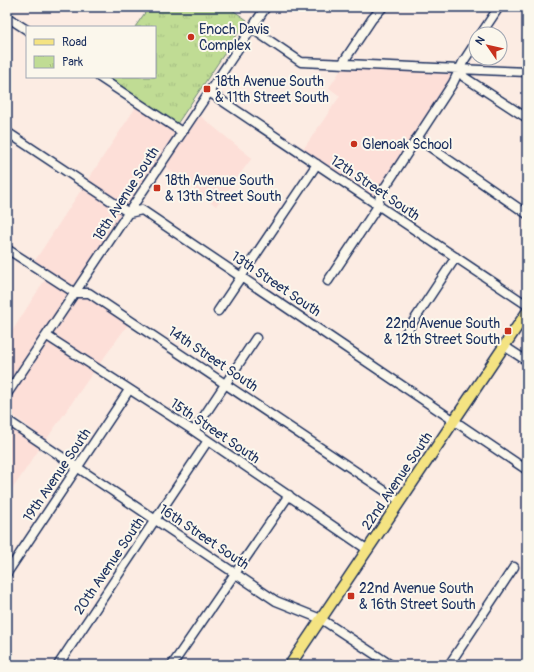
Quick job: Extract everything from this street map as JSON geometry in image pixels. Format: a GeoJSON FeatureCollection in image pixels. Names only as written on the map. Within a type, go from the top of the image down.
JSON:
{"type":"FeatureCollection","features":[{"type":"Feature","properties":{"kind":"main road","name":"22nd Avenue South"},"geometry":{"type":"LineString","coordinates":[[290,665],[527,312]]}},
{"type":"Feature","properties":{"kind":"street","name":"18th Avenue South"},"geometry":{"type":"LineString","coordinates":[[7,394],[266,7]]}},
{"type":"Feature","properties":{"kind":"street"},"geometry":{"type":"LineString","coordinates":[[342,64],[372,19],[383,7]]}},
{"type":"Feature","properties":{"kind":"street"},"geometry":{"type":"LineString","coordinates":[[486,26],[499,7]]}},
{"type":"Feature","properties":{"kind":"street"},"geometry":{"type":"LineString","coordinates":[[7,17],[26,29]]}},
{"type":"Feature","properties":{"kind":"street"},"geometry":{"type":"LineString","coordinates":[[251,28],[301,62],[527,72]]}},
{"type":"Feature","properties":{"kind":"street"},"geometry":{"type":"LineString","coordinates":[[328,281],[378,206],[380,195],[453,83],[468,54]]}},
{"type":"Feature","properties":{"kind":"street"},"geometry":{"type":"LineString","coordinates":[[460,70],[464,77],[527,118]]}},
{"type":"Feature","properties":{"kind":"street"},"geometry":{"type":"LineString","coordinates":[[101,78],[182,132]]}},
{"type":"Feature","properties":{"kind":"street","name":"12th Street South"},"geometry":{"type":"LineString","coordinates":[[208,92],[527,305]]}},
{"type":"Feature","properties":{"kind":"street"},"geometry":{"type":"LineString","coordinates":[[7,132],[129,213]]}},
{"type":"Feature","properties":{"kind":"street"},"geometry":{"type":"LineString","coordinates":[[416,138],[527,214]]}},
{"type":"Feature","properties":{"kind":"street"},"geometry":{"type":"LineString","coordinates":[[218,311],[317,164]]}},
{"type":"Feature","properties":{"kind":"street","name":"13th Street South"},"geometry":{"type":"LineString","coordinates":[[129,213],[142,210],[527,470]]}},
{"type":"Feature","properties":{"kind":"street","name":"14th Street South"},"geometry":{"type":"LineString","coordinates":[[7,249],[76,293],[89,293],[400,501]]}},
{"type":"Feature","properties":{"kind":"street"},"geometry":{"type":"LineString","coordinates":[[405,334],[456,257]]}},
{"type":"Feature","properties":{"kind":"street","name":"15th Street South"},"geometry":{"type":"LineString","coordinates":[[47,336],[194,431],[368,550]]}},
{"type":"Feature","properties":{"kind":"street"},"geometry":{"type":"LineString","coordinates":[[194,431],[256,338]]}},
{"type":"Feature","properties":{"kind":"street"},"geometry":{"type":"LineString","coordinates":[[504,346],[527,361]]}},
{"type":"Feature","properties":{"kind":"street","name":"19th Avenue South"},"geometry":{"type":"LineString","coordinates":[[7,573],[129,390]]}},
{"type":"Feature","properties":{"kind":"street","name":"16th Street South"},"geometry":{"type":"LineString","coordinates":[[7,420],[276,601],[321,619],[391,665]]}},
{"type":"Feature","properties":{"kind":"street","name":"20th Avenue South"},"geometry":{"type":"LineString","coordinates":[[58,665],[208,442]]}},
{"type":"Feature","properties":{"kind":"street"},"geometry":{"type":"LineString","coordinates":[[172,665],[289,495]]}},
{"type":"Feature","properties":{"kind":"street"},"geometry":{"type":"LineString","coordinates":[[449,665],[514,567]]}},
{"type":"Feature","properties":{"kind":"shaded area"},"geometry":{"type":"Polygon","coordinates":[[[342,68],[454,73],[377,193],[375,200],[302,151],[340,96],[329,88],[342,68]]]}},
{"type":"Feature","properties":{"kind":"shaded area"},"geometry":{"type":"Polygon","coordinates":[[[136,107],[177,133],[127,208],[87,181],[136,107]]]}},
{"type":"Feature","properties":{"kind":"shaded area"},"geometry":{"type":"Polygon","coordinates":[[[199,115],[252,158],[216,206],[165,166],[143,198],[199,115]]]}},
{"type":"Feature","properties":{"kind":"shaded area"},"geometry":{"type":"Polygon","coordinates":[[[83,187],[124,214],[74,288],[34,262],[83,187]]]}},
{"type":"Feature","properties":{"kind":"shaded area"},"geometry":{"type":"Polygon","coordinates":[[[46,278],[70,294],[7,388],[7,339],[46,278]]]}},
{"type":"Feature","properties":{"kind":"shaded area"},"geometry":{"type":"Polygon","coordinates":[[[78,296],[88,296],[129,323],[98,366],[52,335],[78,296]]]}},
{"type":"Feature","properties":{"kind":"shaded area"},"geometry":{"type":"Polygon","coordinates":[[[48,340],[94,371],[46,440],[7,411],[7,401],[48,340]]]}},
{"type":"Feature","properties":{"kind":"shaded area"},"geometry":{"type":"Polygon","coordinates":[[[7,419],[42,445],[7,497],[7,419]]]}},
{"type":"Feature","properties":{"kind":"green space"},"geometry":{"type":"Polygon","coordinates":[[[149,7],[228,7],[247,20],[177,124],[109,78],[156,78],[156,26],[136,26],[149,7]]]}},
{"type":"Feature","properties":{"kind":"place","name":"Enoch Davis Complex"},"geometry":{"type":"Point","coordinates":[191,37]}},
{"type":"Feature","properties":{"kind":"place","name":"18th Avenue South & 11th Street South"},"geometry":{"type":"Point","coordinates":[207,89]}},
{"type":"Feature","properties":{"kind":"place","name":"Glenoak School"},"geometry":{"type":"Point","coordinates":[354,144]}},
{"type":"Feature","properties":{"kind":"place","name":"18th Avenue South & 13th Street South"},"geometry":{"type":"Point","coordinates":[157,188]}},
{"type":"Feature","properties":{"kind":"place","name":"22nd Avenue South & 12th Street South"},"geometry":{"type":"Point","coordinates":[508,331]}},
{"type":"Feature","properties":{"kind":"place","name":"22nd Avenue South & 16th Street South"},"geometry":{"type":"Point","coordinates":[351,596]}}]}
